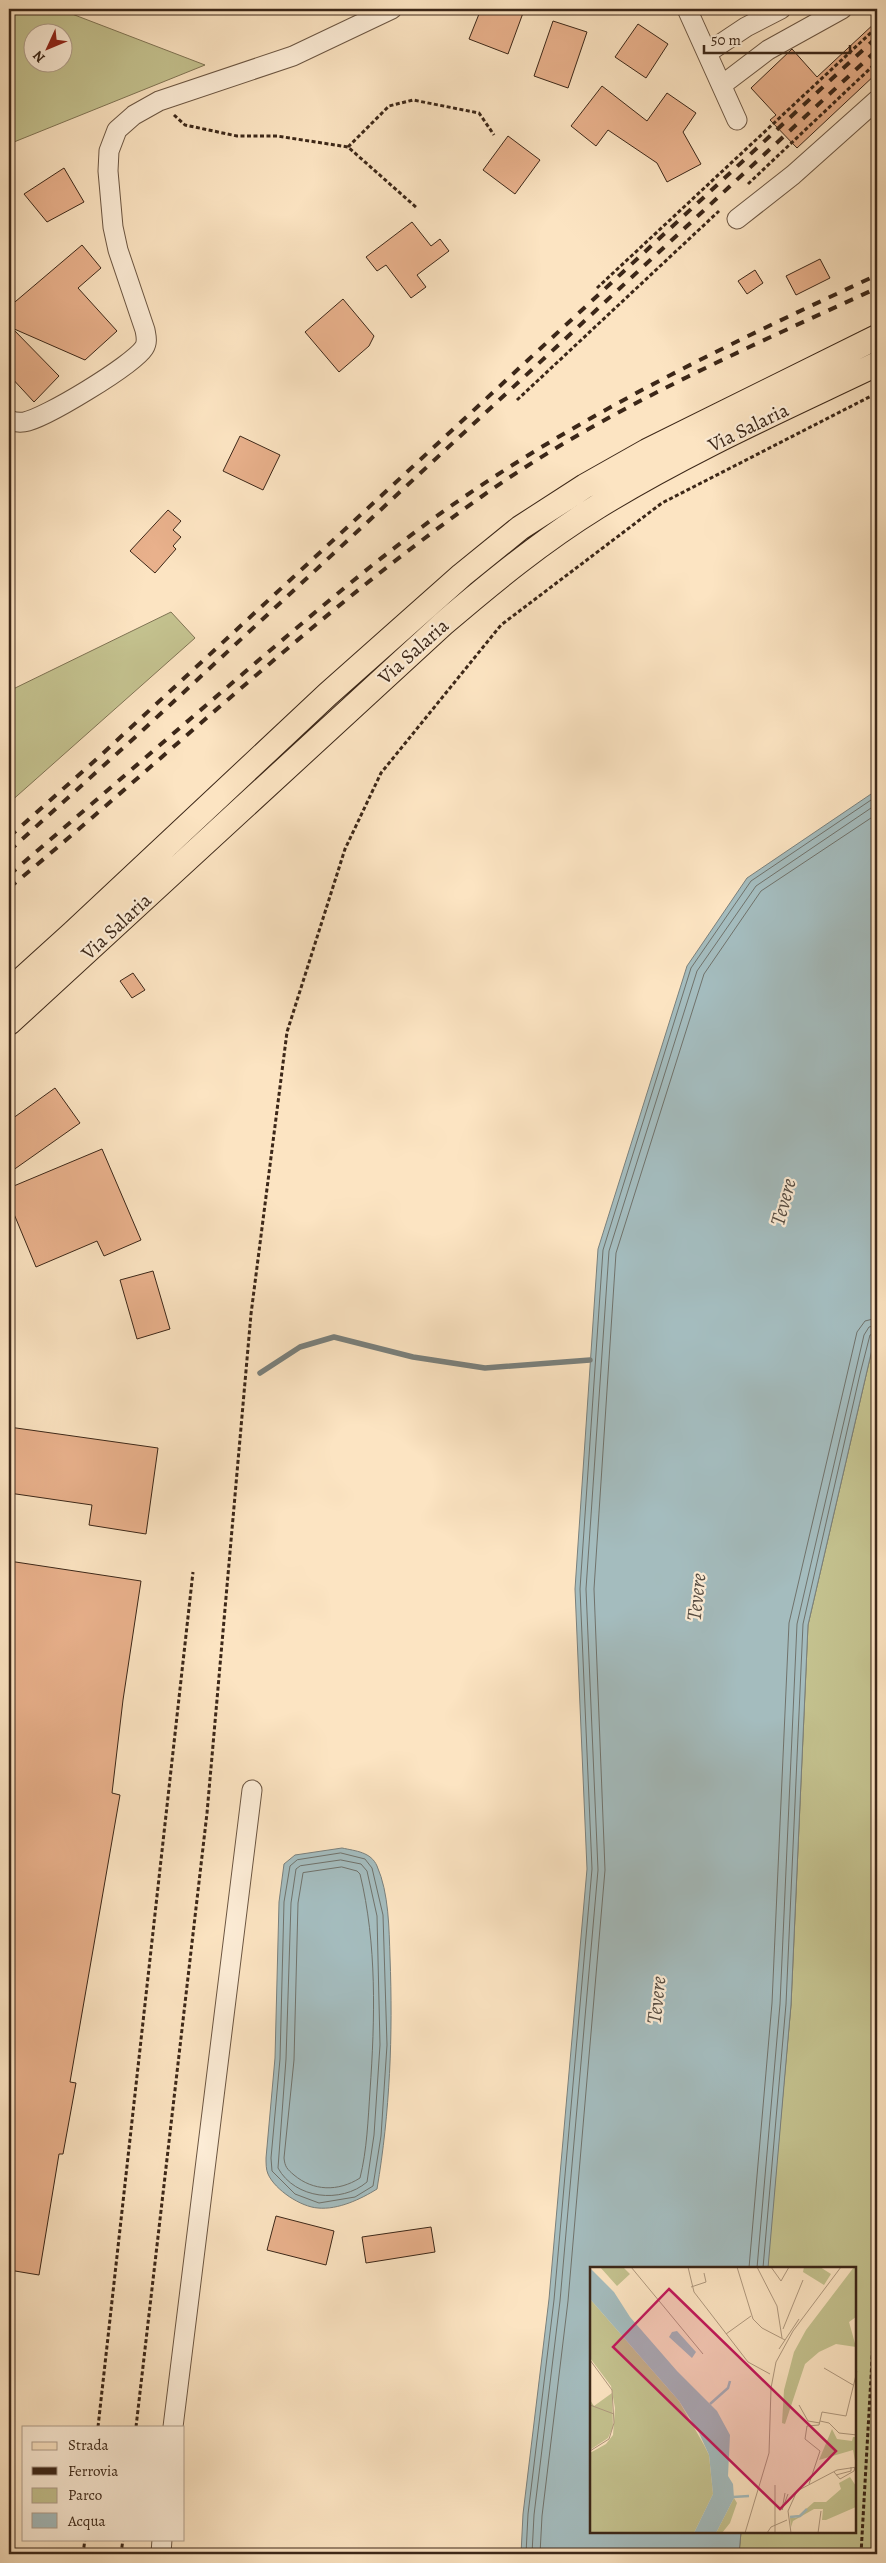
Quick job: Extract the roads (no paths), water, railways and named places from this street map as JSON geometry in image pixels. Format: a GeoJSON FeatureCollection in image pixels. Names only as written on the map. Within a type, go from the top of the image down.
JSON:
{"type":"FeatureCollection","features":[{"type":"Feature","properties":{"kind":"main road","name":"Via Salaria"},"geometry":{"type":"LineString","coordinates":[[9,991],[335,688],[462,575],[528,523],[585,486],[647,451],[877,337]]}},
{"type":"Feature","properties":{"kind":"main road","name":"Via Salaria"},"geometry":{"type":"LineString","coordinates":[[9,1023],[443,624],[515,564],[596,508],[637,484],[877,364]]}},
{"type":"Feature","properties":{"kind":"street"},"geometry":{"type":"LineString","coordinates":[[9,420],[19,422],[29,420],[59,406],[118,369],[145,346],[146,330],[121,258],[113,227],[108,184],[109,151],[114,137],[123,124],[134,115],[159,101],[275,63],[392,9]]}},
{"type":"Feature","properties":{"kind":"street"},"geometry":{"type":"LineString","coordinates":[[687,9],[737,120]]}},
{"type":"Feature","properties":{"kind":"street"},"geometry":{"type":"LineString","coordinates":[[707,53],[746,27],[781,9]]}},
{"type":"Feature","properties":{"kind":"street"},"geometry":{"type":"LineString","coordinates":[[722,85],[768,50],[842,9]]}},
{"type":"Feature","properties":{"kind":"street"},"geometry":{"type":"LineString","coordinates":[[731,212],[793,175],[877,100]]}},
{"type":"Feature","properties":{"kind":"street"},"geometry":{"type":"LineString","coordinates":[[174,2426],[252,1790]]}},
{"type":"Feature","properties":{"kind":"street"},"geometry":{"type":"LineString","coordinates":[[161,2554],[162,2540]]}},
{"type":"Feature","properties":{"kind":"water","name":"Tevere"},"geometry":{"type":"Polygon","coordinates":[[[877,790],[877,1328],[808,1625],[791,2005],[768,2267],[590,2267],[590,2533],[741,2533],[739,2554],[521,2554],[523,2514],[549,2299],[587,1869],[575,1589],[598,1249],[687,966],[747,878],[877,790]]]}},
{"type":"Feature","properties":{"kind":"water"},"geometry":{"type":"Polygon","coordinates":[[[342,1848],[358,1851],[374,1861],[381,1877],[386,1899],[391,1986],[388,2102],[377,2189],[341,2206],[318,2208],[304,2205],[282,2192],[271,2180],[266,2168],[275,2058],[279,1902],[284,1864],[295,1855],[342,1848]]]}},
{"type":"Feature","properties":{"kind":"waterway"},"geometry":{"type":"LineString","coordinates":[[260,1373],[300,1347],[334,1337],[413,1357],[485,1368],[590,1360]]}},
{"type":"Feature","properties":{"kind":"railway"},"geometry":{"type":"LineString","coordinates":[[9,837],[100,756],[877,37]]}},
{"type":"Feature","properties":{"kind":"railway"},"geometry":{"type":"LineString","coordinates":[[9,851],[143,730],[877,50]]}},
{"type":"Feature","properties":{"kind":"railway"},"geometry":{"type":"LineString","coordinates":[[9,875],[335,596],[411,535],[464,497],[563,434],[666,377],[877,275]]}},
{"type":"Feature","properties":{"kind":"railway"},"geometry":{"type":"LineString","coordinates":[[9,888],[300,638],[419,542],[481,497],[527,466],[624,409],[725,359],[877,288]]}}]}
